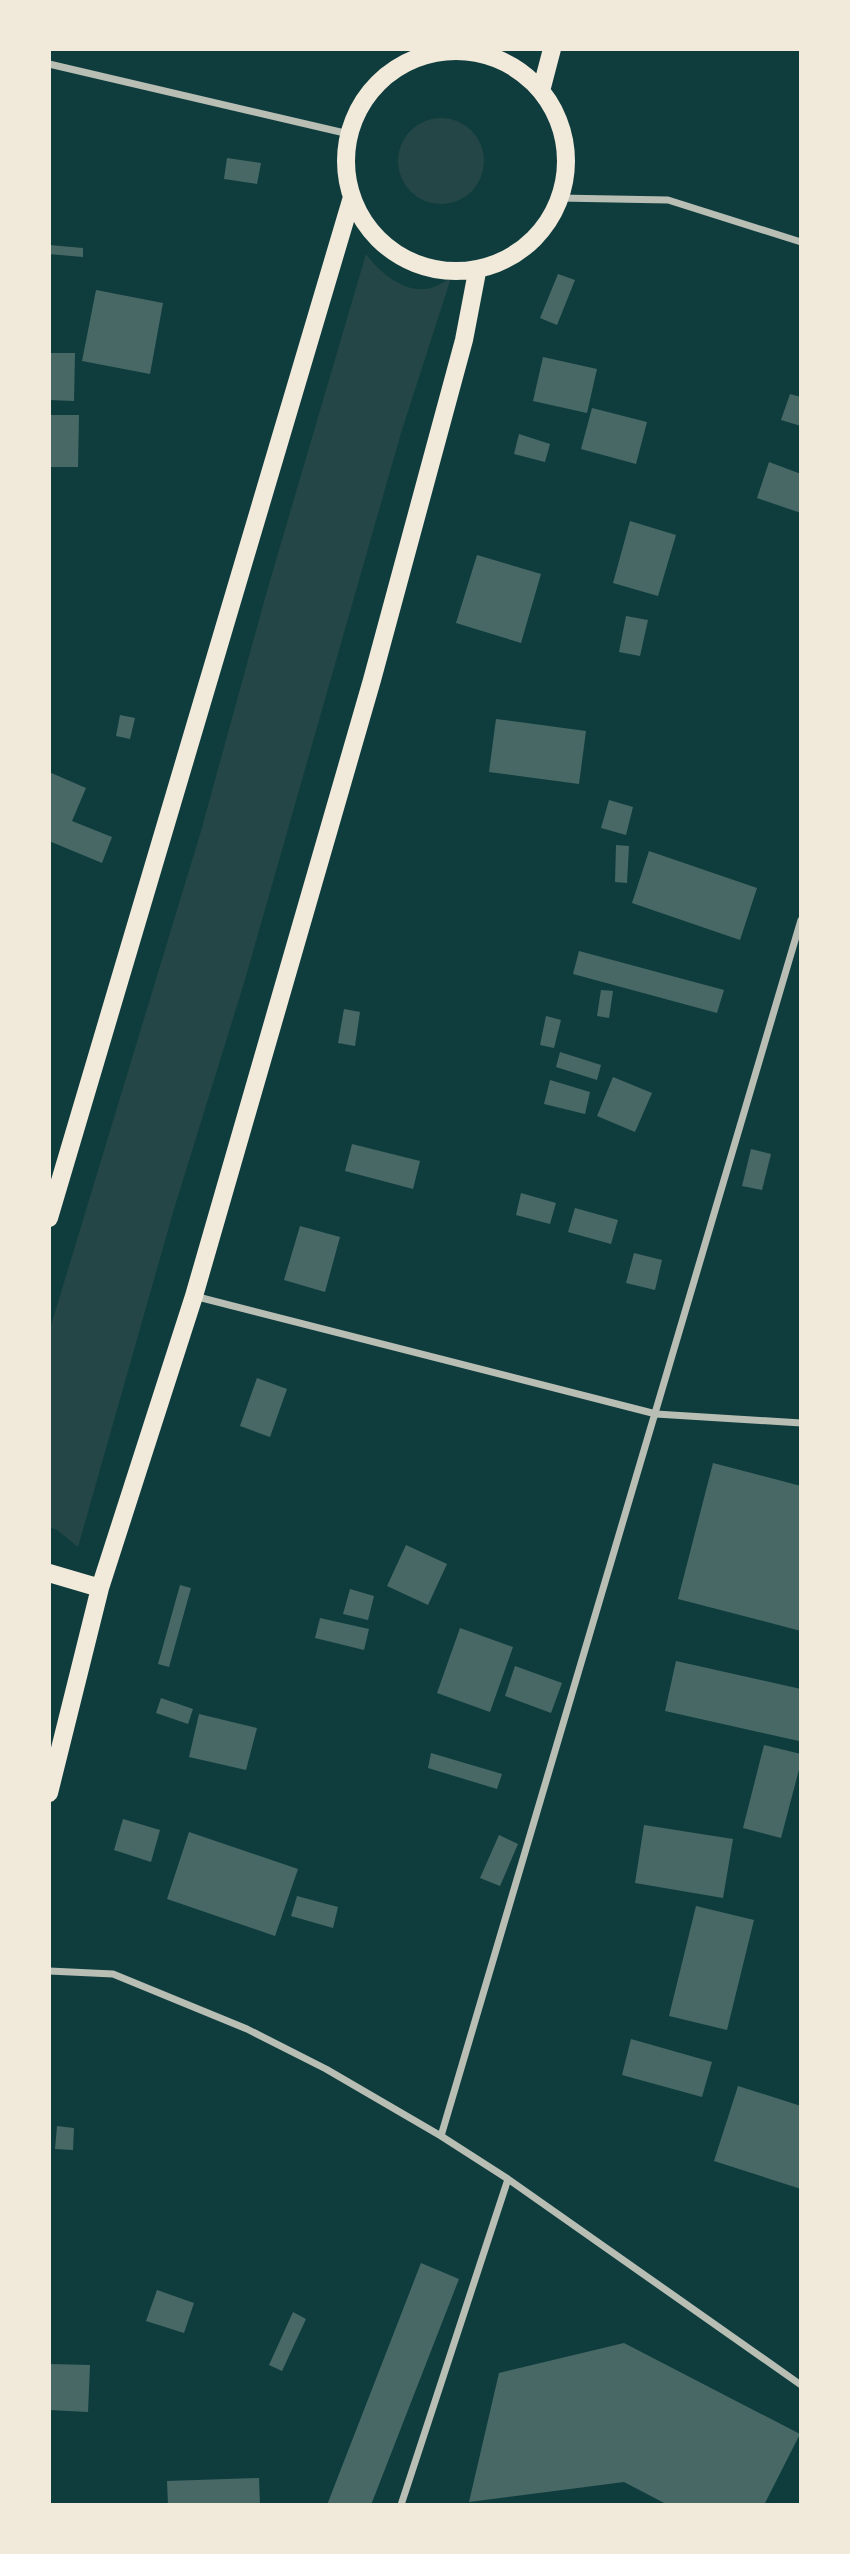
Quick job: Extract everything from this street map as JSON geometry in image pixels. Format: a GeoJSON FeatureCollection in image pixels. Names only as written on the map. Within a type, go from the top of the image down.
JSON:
{"type":"FeatureCollection","features":[{"type":"Feature","properties":{"kind":"main road"},"geometry":{"type":"LineString","coordinates":[[541,91],[552,49]]}},
{"type":"Feature","properties":{"kind":"main road"},"geometry":{"type":"LineString","coordinates":[[440,51],[474,52],[506,62],[525,75],[541,91],[554,110],[561,131],[565,153],[564,176],[559,198],[547,223],[528,244],[505,262],[477,272],[427,267],[402,257],[381,241],[363,221],[352,197],[346,165],[349,134],[366,95],[400,57],[440,51]]}},
{"type":"Feature","properties":{"kind":"main road"},"geometry":{"type":"LineString","coordinates":[[49,1218],[352,197]]}},
{"type":"Feature","properties":{"kind":"main road"},"geometry":{"type":"LineString","coordinates":[[49,1793],[100,1588],[194,1296],[372,680],[464,340],[477,272]]}},
{"type":"Feature","properties":{"kind":"main road"},"geometry":{"type":"LineString","coordinates":[[49,1573],[100,1588]]}},
{"type":"Feature","properties":{"kind":"street"},"geometry":{"type":"LineString","coordinates":[[49,64],[349,134]]}},
{"type":"Feature","properties":{"kind":"street"},"geometry":{"type":"LineString","coordinates":[[559,198],[668,200],[801,242]]}},
{"type":"Feature","properties":{"kind":"street"},"geometry":{"type":"LineString","coordinates":[[440,2136],[801,920]]}},
{"type":"Feature","properties":{"kind":"street"},"geometry":{"type":"LineString","coordinates":[[194,1296],[656,1414],[801,1423]]}},
{"type":"Feature","properties":{"kind":"street"},"geometry":{"type":"LineString","coordinates":[[49,1971],[113,1973],[247,2029],[326,2069],[508,2179],[801,2385]]}},
{"type":"Feature","properties":{"kind":"street"},"geometry":{"type":"LineString","coordinates":[[401,2505],[508,2179]]}},
{"type":"Feature","properties":{"kind":"shaded area"},"geometry":{"type":"Polygon","coordinates":[[[441,118],[465,125],[477,137],[484,161],[477,185],[465,197],[441,204],[417,197],[405,185],[398,161],[405,137],[417,125],[441,118]]]}},
{"type":"Feature","properties":{"kind":"shaded area"},"geometry":{"type":"Polygon","coordinates":[[[366,254],[386,275],[412,288],[431,288],[451,278],[401,433],[244,983],[174,1209],[78,1547],[49,1527],[49,1332],[201,831],[267,591],[366,254]]]}},
{"type":"Feature","properties":{"kind":"building"},"geometry":{"type":"Polygon","coordinates":[[[227,158],[261,163],[257,184],[224,179],[227,158]]]}},
{"type":"Feature","properties":{"kind":"building"},"geometry":{"type":"Polygon","coordinates":[[[49,245],[83,248],[83,257],[49,254],[49,245]]]}},
{"type":"Feature","properties":{"kind":"building"},"geometry":{"type":"Polygon","coordinates":[[[558,274],[575,280],[557,325],[540,318],[558,274]]]}},
{"type":"Feature","properties":{"kind":"building"},"geometry":{"type":"Polygon","coordinates":[[[96,290],[163,303],[150,374],[82,361],[96,290]]]}},
{"type":"Feature","properties":{"kind":"building"},"geometry":{"type":"Polygon","coordinates":[[[49,353],[75,353],[74,401],[49,400],[49,353]]]}},
{"type":"Feature","properties":{"kind":"building"},"geometry":{"type":"Polygon","coordinates":[[[543,357],[597,369],[587,413],[533,401],[543,357]]]}},
{"type":"Feature","properties":{"kind":"building"},"geometry":{"type":"Polygon","coordinates":[[[790,394],[801,397],[801,426],[781,420],[790,394]]]}},
{"type":"Feature","properties":{"kind":"building"},"geometry":{"type":"Polygon","coordinates":[[[592,408],[647,422],[636,464],[581,449],[592,408]]]}},
{"type":"Feature","properties":{"kind":"building"},"geometry":{"type":"Polygon","coordinates":[[[49,415],[79,415],[78,467],[49,467],[49,415]]]}},
{"type":"Feature","properties":{"kind":"building"},"geometry":{"type":"Polygon","coordinates":[[[519,434],[550,444],[545,462],[514,454],[519,434]]]}},
{"type":"Feature","properties":{"kind":"building"},"geometry":{"type":"Polygon","coordinates":[[[769,462],[801,474],[801,513],[757,498],[769,462]]]}},
{"type":"Feature","properties":{"kind":"building"},"geometry":{"type":"Polygon","coordinates":[[[630,521],[676,535],[658,596],[613,583],[630,521]]]}},
{"type":"Feature","properties":{"kind":"building"},"geometry":{"type":"Polygon","coordinates":[[[477,555],[541,574],[521,643],[456,623],[477,555]]]}},
{"type":"Feature","properties":{"kind":"building"},"geometry":{"type":"Polygon","coordinates":[[[626,616],[648,620],[640,656],[619,652],[626,616]]]}},
{"type":"Feature","properties":{"kind":"building"},"geometry":{"type":"Polygon","coordinates":[[[120,715],[135,718],[130,739],[116,736],[120,715]]]}},
{"type":"Feature","properties":{"kind":"building"},"geometry":{"type":"Polygon","coordinates":[[[496,719],[586,731],[579,784],[489,772],[496,719]]]}},
{"type":"Feature","properties":{"kind":"building"},"geometry":{"type":"Polygon","coordinates":[[[49,772],[86,788],[72,821],[112,837],[102,863],[49,841],[49,772]]]}},
{"type":"Feature","properties":{"kind":"building"},"geometry":{"type":"Polygon","coordinates":[[[609,800],[633,807],[626,835],[601,828],[609,800]]]}},
{"type":"Feature","properties":{"kind":"building"},"geometry":{"type":"Polygon","coordinates":[[[616,845],[629,846],[627,883],[615,882],[616,845]]]}},
{"type":"Feature","properties":{"kind":"building"},"geometry":{"type":"Polygon","coordinates":[[[649,851],[757,888],[740,940],[632,903],[649,851]]]}},
{"type":"Feature","properties":{"kind":"building"},"geometry":{"type":"Polygon","coordinates":[[[579,951],[724,990],[717,1013],[573,974],[579,951]]]}},
{"type":"Feature","properties":{"kind":"building"},"geometry":{"type":"Polygon","coordinates":[[[601,990],[613,991],[609,1018],[597,1016],[601,990]]]}},
{"type":"Feature","properties":{"kind":"building"},"geometry":{"type":"Polygon","coordinates":[[[344,1009],[360,1012],[355,1046],[338,1043],[344,1009]]]}},
{"type":"Feature","properties":{"kind":"building"},"geometry":{"type":"Polygon","coordinates":[[[546,1016],[561,1020],[554,1048],[540,1045],[546,1016]]]}},
{"type":"Feature","properties":{"kind":"building"},"geometry":{"type":"Polygon","coordinates":[[[560,1052],[601,1065],[597,1080],[556,1067],[560,1052]]]}},
{"type":"Feature","properties":{"kind":"building"},"geometry":{"type":"Polygon","coordinates":[[[613,1077],[652,1093],[635,1132],[597,1116],[613,1077]]]}},
{"type":"Feature","properties":{"kind":"building"},"geometry":{"type":"Polygon","coordinates":[[[550,1080],[590,1092],[585,1114],[544,1104],[550,1080]]]}},
{"type":"Feature","properties":{"kind":"building"},"geometry":{"type":"Polygon","coordinates":[[[352,1144],[420,1161],[413,1189],[345,1171],[352,1144]]]}},
{"type":"Feature","properties":{"kind":"building"},"geometry":{"type":"Polygon","coordinates":[[[751,1149],[771,1154],[762,1190],[742,1186],[751,1149]]]}},
{"type":"Feature","properties":{"kind":"building"},"geometry":{"type":"Polygon","coordinates":[[[521,1193],[556,1203],[550,1224],[516,1215],[521,1193]]]}},
{"type":"Feature","properties":{"kind":"building"},"geometry":{"type":"Polygon","coordinates":[[[575,1208],[618,1220],[611,1244],[568,1232],[575,1208]]]}},
{"type":"Feature","properties":{"kind":"building"},"geometry":{"type":"Polygon","coordinates":[[[300,1226],[340,1237],[325,1292],[284,1280],[300,1226]]]}},
{"type":"Feature","properties":{"kind":"building"},"geometry":{"type":"Polygon","coordinates":[[[634,1253],[662,1260],[655,1290],[626,1283],[634,1253]]]}},
{"type":"Feature","properties":{"kind":"building"},"geometry":{"type":"Polygon","coordinates":[[[257,1378],[287,1389],[270,1437],[240,1426],[257,1378]]]}},
{"type":"Feature","properties":{"kind":"building"},"geometry":{"type":"Polygon","coordinates":[[[713,1463],[801,1486],[801,1631],[678,1599],[713,1463]]]}},
{"type":"Feature","properties":{"kind":"building"},"geometry":{"type":"Polygon","coordinates":[[[406,1545],[447,1564],[428,1605],[387,1586],[406,1545]]]}},
{"type":"Feature","properties":{"kind":"building"},"geometry":{"type":"Polygon","coordinates":[[[180,1585],[191,1588],[169,1667],[158,1664],[180,1585]]]}},
{"type":"Feature","properties":{"kind":"building"},"geometry":{"type":"Polygon","coordinates":[[[350,1589],[374,1596],[368,1620],[343,1614],[350,1589]]]}},
{"type":"Feature","properties":{"kind":"building"},"geometry":{"type":"Polygon","coordinates":[[[320,1618],[369,1629],[364,1650],[315,1638],[320,1618]]]}},
{"type":"Feature","properties":{"kind":"building"},"geometry":{"type":"Polygon","coordinates":[[[460,1628],[513,1647],[490,1712],[437,1693],[460,1628]]]}},
{"type":"Feature","properties":{"kind":"building"},"geometry":{"type":"Polygon","coordinates":[[[676,1661],[801,1689],[799,1741],[665,1711],[676,1661]]]}},
{"type":"Feature","properties":{"kind":"building"},"geometry":{"type":"Polygon","coordinates":[[[515,1666],[562,1683],[551,1713],[505,1696],[515,1666]]]}},
{"type":"Feature","properties":{"kind":"building"},"geometry":{"type":"Polygon","coordinates":[[[161,1698],[193,1709],[188,1724],[156,1713],[161,1698]]]}},
{"type":"Feature","properties":{"kind":"building"},"geometry":{"type":"Polygon","coordinates":[[[199,1714],[257,1728],[246,1770],[189,1757],[199,1714]]]}},
{"type":"Feature","properties":{"kind":"building"},"geometry":{"type":"Polygon","coordinates":[[[764,1745],[801,1754],[781,1838],[743,1828],[764,1745]]]}},
{"type":"Feature","properties":{"kind":"building"},"geometry":{"type":"Polygon","coordinates":[[[431,1753],[502,1774],[497,1789],[428,1768],[431,1753]]]}},
{"type":"Feature","properties":{"kind":"building"},"geometry":{"type":"Polygon","coordinates":[[[123,1819],[160,1830],[151,1862],[114,1850],[123,1819]]]}},
{"type":"Feature","properties":{"kind":"building"},"geometry":{"type":"Polygon","coordinates":[[[644,1825],[733,1839],[723,1898],[635,1883],[644,1825]]]}},
{"type":"Feature","properties":{"kind":"building"},"geometry":{"type":"Polygon","coordinates":[[[189,1832],[298,1869],[275,1936],[167,1899],[189,1832]]]}},
{"type":"Feature","properties":{"kind":"building"},"geometry":{"type":"Polygon","coordinates":[[[499,1835],[518,1844],[500,1886],[480,1878],[499,1835]]]}},
{"type":"Feature","properties":{"kind":"building"},"geometry":{"type":"Polygon","coordinates":[[[297,1896],[338,1907],[333,1928],[291,1916],[297,1896]]]}},
{"type":"Feature","properties":{"kind":"building"},"geometry":{"type":"Polygon","coordinates":[[[696,1906],[754,1920],[727,2030],[669,2016],[696,1906]]]}},
{"type":"Feature","properties":{"kind":"building"},"geometry":{"type":"Polygon","coordinates":[[[631,2039],[712,2062],[702,2097],[622,2075],[631,2039]]]}},
{"type":"Feature","properties":{"kind":"building"},"geometry":{"type":"Polygon","coordinates":[[[738,2086],[801,2106],[801,2189],[714,2161],[738,2086]]]}},
{"type":"Feature","properties":{"kind":"building"},"geometry":{"type":"Polygon","coordinates":[[[57,2126],[74,2128],[73,2150],[55,2149],[57,2126]]]}},
{"type":"Feature","properties":{"kind":"building"},"geometry":{"type":"Polygon","coordinates":[[[421,2263],[459,2279],[371,2505],[327,2505],[421,2263]]]}},
{"type":"Feature","properties":{"kind":"building"},"geometry":{"type":"Polygon","coordinates":[[[157,2290],[194,2303],[184,2333],[146,2321],[157,2290]]]}},
{"type":"Feature","properties":{"kind":"building"},"geometry":{"type":"Polygon","coordinates":[[[293,2312],[306,2319],[282,2371],[269,2365],[293,2312]]]}},
{"type":"Feature","properties":{"kind":"building"},"geometry":{"type":"Polygon","coordinates":[[[624,2343],[800,2434],[764,2505],[668,2505],[624,2482],[469,2502],[499,2373],[624,2343]]]}},
{"type":"Feature","properties":{"kind":"building"},"geometry":{"type":"Polygon","coordinates":[[[49,2364],[90,2365],[88,2412],[49,2410],[49,2364]]]}},
{"type":"Feature","properties":{"kind":"building"},"geometry":{"type":"Polygon","coordinates":[[[259,2478],[260,2505],[168,2505],[167,2481],[259,2478]]]}}]}
